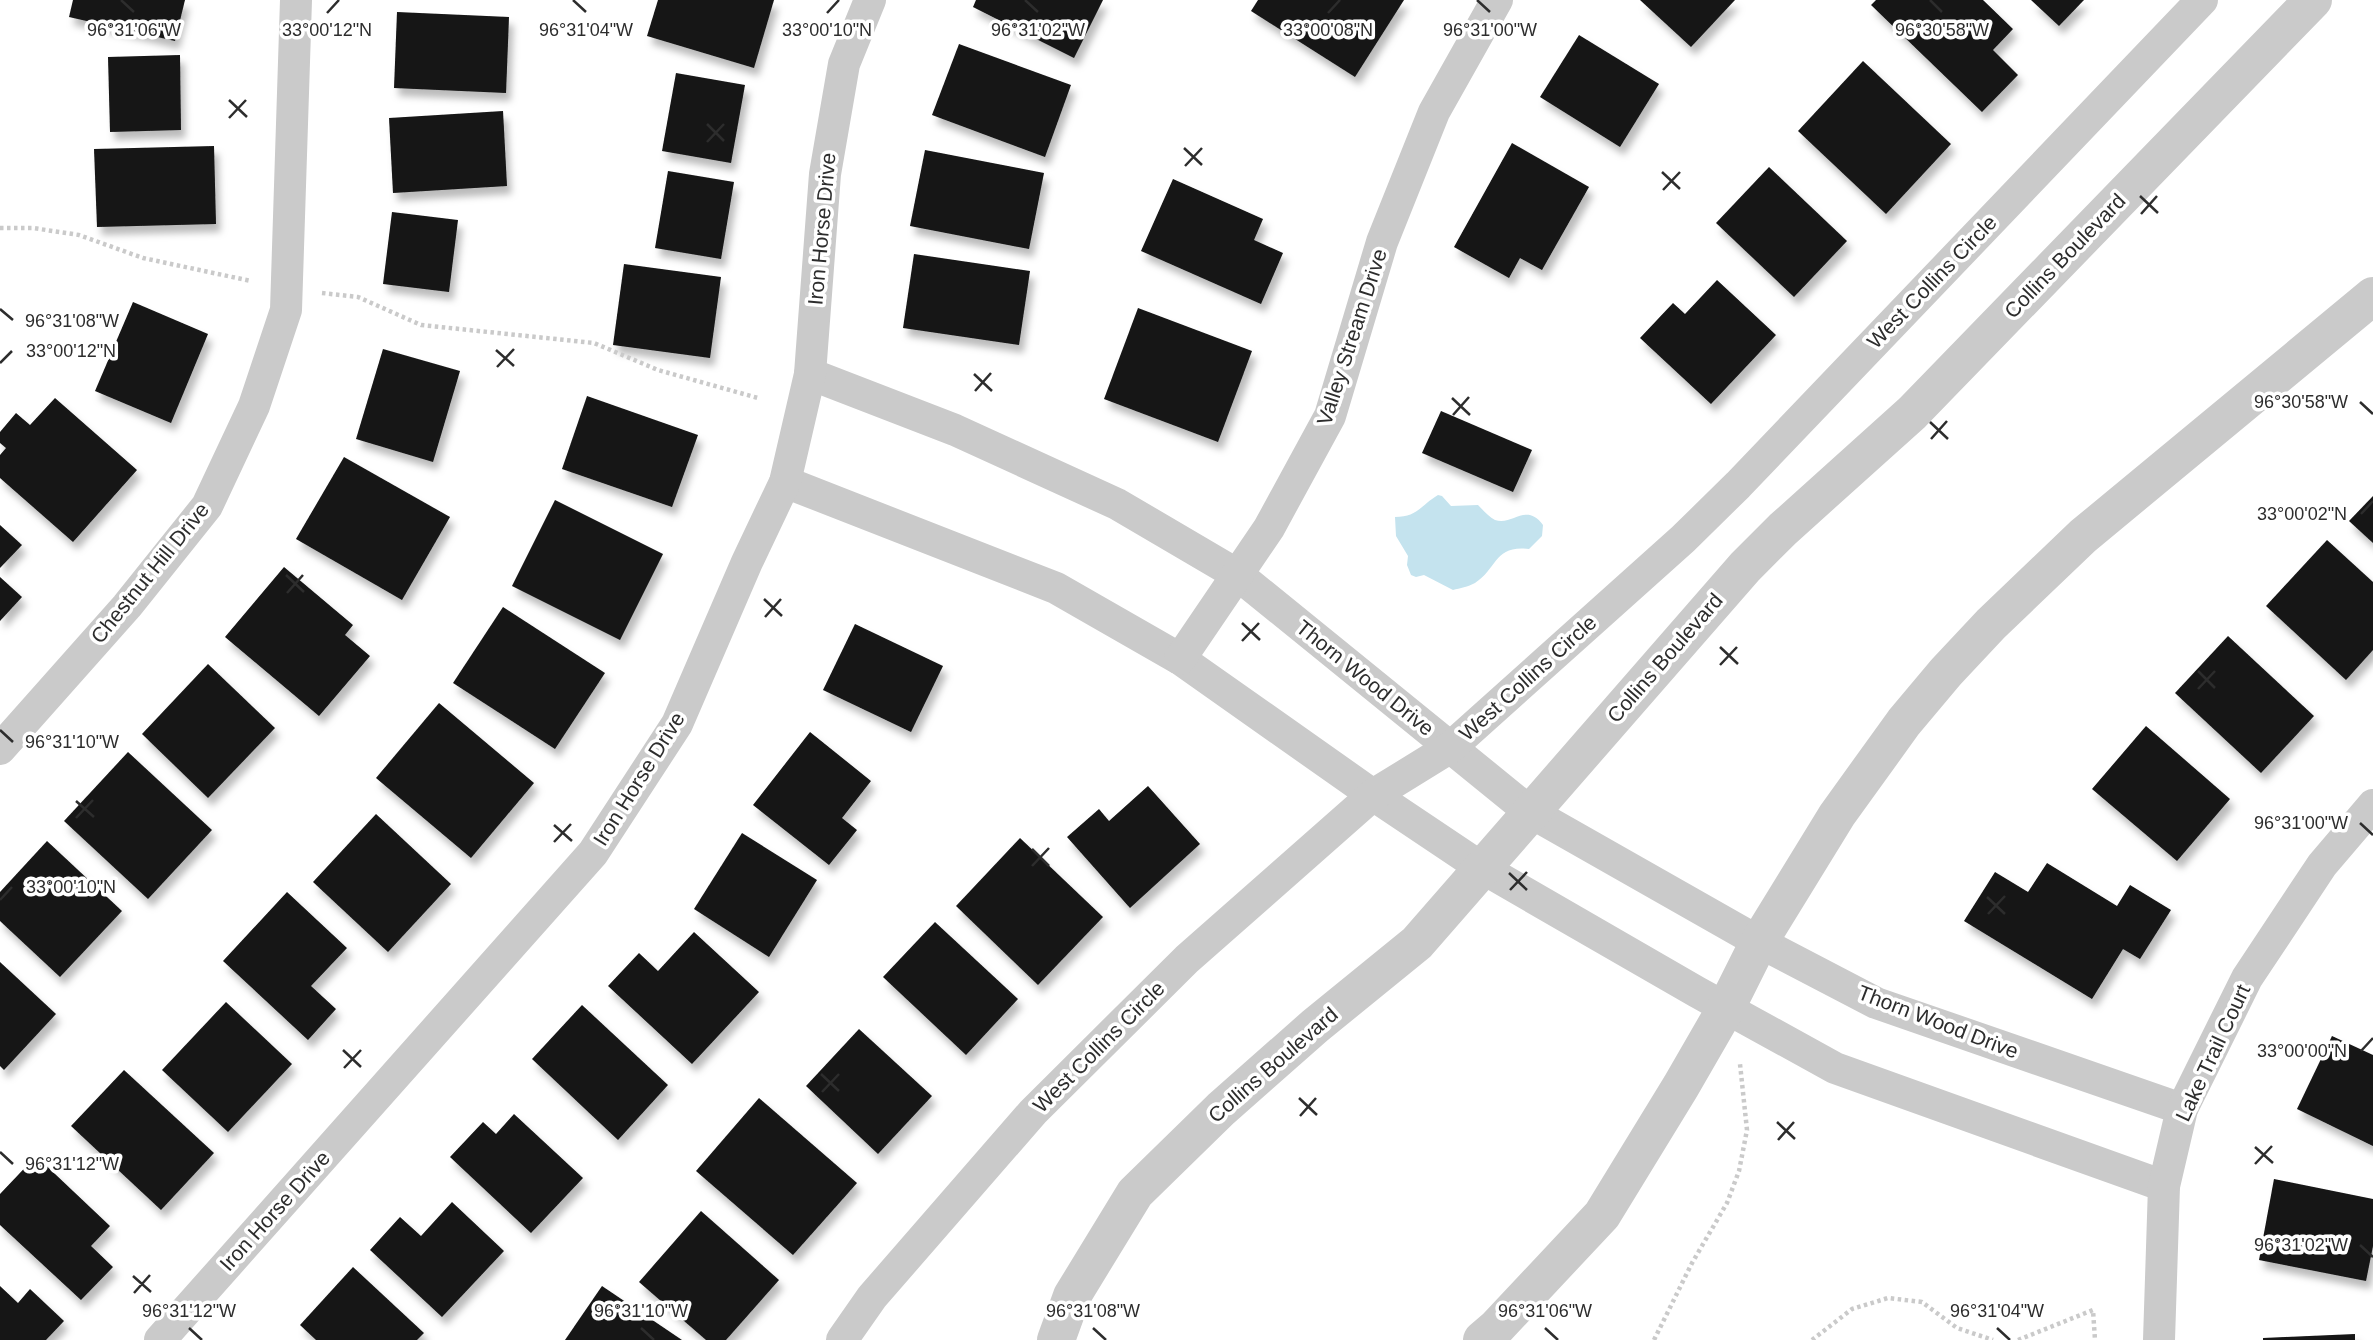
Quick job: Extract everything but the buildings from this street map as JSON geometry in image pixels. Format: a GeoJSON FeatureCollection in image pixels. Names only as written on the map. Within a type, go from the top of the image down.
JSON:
{"type":"FeatureCollection","features":[{"type":"Feature","properties":{"kind":"street","name":"Chestnut Hill Drive"},"geometry":{"type":"LineString","coordinates":[[0,749],[127,606],[207,506],[254,405],[286,310],[296,0]]}},
{"type":"Feature","properties":{"kind":"street","name":"Iron Horse Drive"},"geometry":{"type":"LineString","coordinates":[[160,1340],[593,853],[677,724],[785,482],[810,374],[825,174],[844,64],[870,0]]}},
{"type":"Feature","properties":{"kind":"street","name":"Valley Stream Drive"},"geometry":{"type":"LineString","coordinates":[[1180,659],[1269,528],[1330,416],[1382,242],[1434,112],[1497,0]]}},
{"type":"Feature","properties":{"kind":"street","name":"West Collins Circle"},"geometry":{"type":"LineString","coordinates":[[842,1340],[872,1297],[1033,1112],[1187,960],[1373,795],[1451,747],[1683,539],[2202,0]]}},
{"type":"Feature","properties":{"kind":"street","name":"Collins Boulevard"},"geometry":{"type":"LineString","coordinates":[[1056,1340],[1072,1296],[1135,1193],[1304,1035],[1417,943],[1745,567],[1783,529],[1912,413],[2313,0]]}},
{"type":"Feature","properties":{"kind":"street"},"geometry":{"type":"LineString","coordinates":[[1482,1340],[1602,1215],[1682,1086],[1794,882],[1868,769],[1904,722],[2000,616],[2083,536],[2373,296]]}},
{"type":"Feature","properties":{"kind":"street","name":"Thorn Wood Drive"},"geometry":{"type":"LineString","coordinates":[[810,374],[955,430],[1117,504],[1238,575],[1531,812],[1759,942],[1876,1003],[2182,1109]]}},
{"type":"Feature","properties":{"kind":"street"},"geometry":{"type":"LineString","coordinates":[[785,482],[1056,588],[1180,659],[1482,868],[1835,1068],[2164,1186]]}},
{"type":"Feature","properties":{"kind":"street","name":"Lake Trail Court"},"geometry":{"type":"LineString","coordinates":[[2160,1340],[2164,1186],[2182,1109],[2247,978],[2322,865],[2373,805]]}},
{"type":"Feature","properties":{"kind":"path"},"geometry":{"type":"LineString","coordinates":[[0,229],[33,228],[79,235],[143,258],[204,272],[358,297],[421,325],[594,343],[658,370],[758,398]]}},
{"type":"Feature","properties":{"kind":"path"},"geometry":{"type":"LineString","coordinates":[[1654,1340],[1692,1263],[1727,1203],[1739,1171],[1747,1130],[1740,1061]]}},
{"type":"Feature","properties":{"kind":"path"},"geometry":{"type":"LineString","coordinates":[[1812,1340],[1852,1309],[1888,1298],[1922,1301],[1957,1328],[1993,1340]]}},
{"type":"Feature","properties":{"kind":"path"},"geometry":{"type":"LineString","coordinates":[[2018,1340],[2093,1310],[2095,1340]]}},
{"type":"Feature","properties":{"kind":"water"},"geometry":{"type":"Polygon","coordinates":[[[1438,495],[1451,506],[1478,505],[1495,520],[1531,515],[1543,525],[1542,536],[1529,549],[1503,554],[1482,577],[1467,586],[1453,590],[1424,575],[1416,577],[1411,575],[1407,565],[1408,556],[1396,536],[1395,517],[1414,513],[1438,495]]]}}]}
